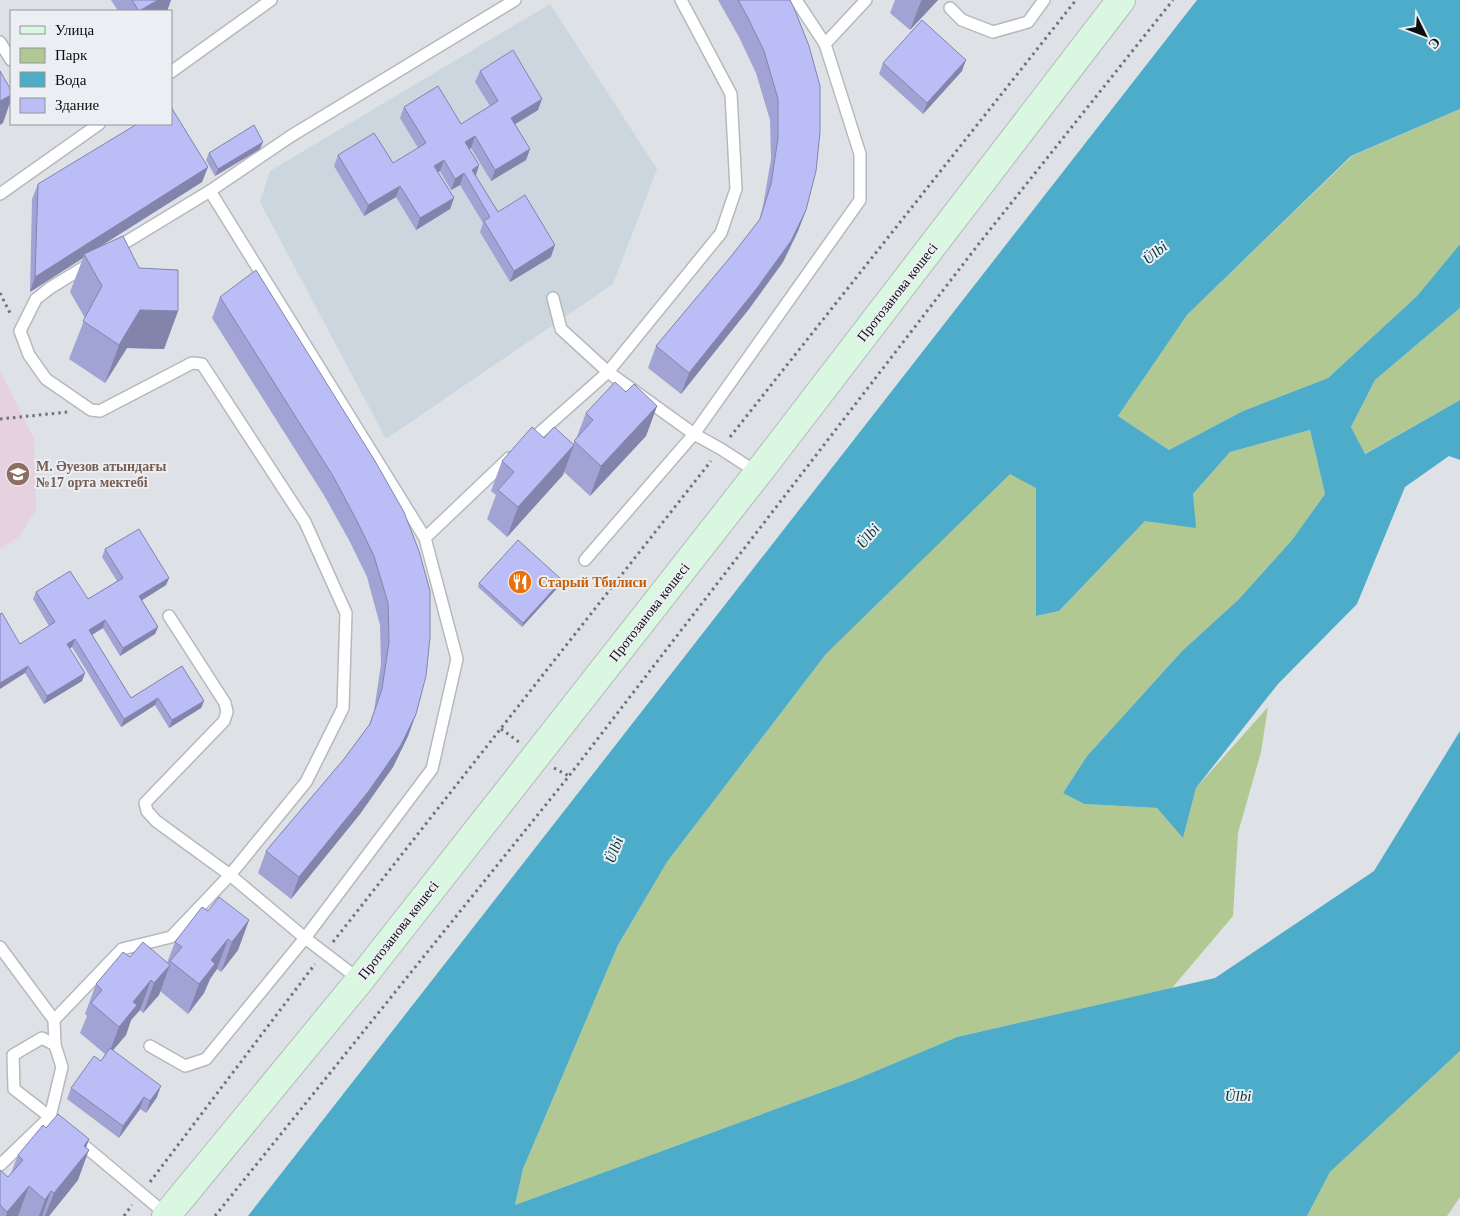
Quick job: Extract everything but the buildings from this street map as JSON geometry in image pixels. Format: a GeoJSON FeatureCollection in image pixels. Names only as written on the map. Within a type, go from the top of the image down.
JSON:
{"type":"FeatureCollection","features":[{"type":"Feature","properties":{"kind":"street","name":"Протозанова көшесі"},"geometry":{"type":"LineString","coordinates":[[167,1215],[360,980],[758,473],[1121,0]]}},
{"type":"Feature","properties":{"kind":"lane"},"geometry":{"type":"LineString","coordinates":[[172,71],[271,0]]}},
{"type":"Feature","properties":{"kind":"lane"},"geometry":{"type":"LineString","coordinates":[[54,1020],[122,949],[171,937],[230,875],[306,782],[343,708],[346,613],[305,522],[202,364],[192,363],[100,411],[91,410],[46,379],[29,356],[20,331],[36,299],[50,288],[210,191],[291,136],[515,0]]}},
{"type":"Feature","properties":{"kind":"lane"},"geometry":{"type":"LineString","coordinates":[[425,538],[507,460],[547,428],[608,372],[720,233],[736,189],[731,94],[681,0]]}},
{"type":"Feature","properties":{"kind":"lane"},"geometry":{"type":"LineString","coordinates":[[586,560],[694,434],[860,200],[860,154],[825,44],[796,0]]}},
{"type":"Feature","properties":{"kind":"lane"},"geometry":{"type":"LineString","coordinates":[[825,44],[866,0]]}},
{"type":"Feature","properties":{"kind":"lane"},"geometry":{"type":"LineString","coordinates":[[950,8],[962,20],[993,32],[1028,22],[1044,0]]}},
{"type":"Feature","properties":{"kind":"lane"},"geometry":{"type":"LineString","coordinates":[[0,42],[10,58]]}},
{"type":"Feature","properties":{"kind":"lane"},"geometry":{"type":"LineString","coordinates":[[0,194],[98,125]]}},
{"type":"Feature","properties":{"kind":"lane"},"geometry":{"type":"LineString","coordinates":[[150,1046],[185,1066],[206,1059],[305,938],[432,769],[457,659],[425,538],[210,191]]}},
{"type":"Feature","properties":{"kind":"lane"},"geometry":{"type":"LineString","coordinates":[[553,298],[560,329],[608,372],[694,434],[758,473]]}},
{"type":"Feature","properties":{"kind":"lane"},"geometry":{"type":"LineString","coordinates":[[169,616],[225,703],[227,712],[224,721],[145,803],[148,811],[156,821],[230,875],[305,938],[360,980]]}},
{"type":"Feature","properties":{"kind":"lane"},"geometry":{"type":"LineString","coordinates":[[0,947],[54,1020],[55,1045],[62,1068],[50,1117],[0,1165]]}},
{"type":"Feature","properties":{"kind":"lane"},"geometry":{"type":"LineString","coordinates":[[55,1045],[42,1038],[13,1055],[14,1089],[167,1215]]}},
{"type":"Feature","properties":{"kind":"path"},"geometry":{"type":"LineString","coordinates":[[124,1216],[222,1085],[325,953],[1076,0]]}},
{"type":"Feature","properties":{"kind":"path"},"geometry":{"type":"LineString","coordinates":[[215,1216],[569,776],[982,241],[1172,0]]}},
{"type":"Feature","properties":{"kind":"path"},"geometry":{"type":"LineString","coordinates":[[0,419],[91,410]]}},
{"type":"Feature","properties":{"kind":"shaded area"},"geometry":{"type":"Polygon","coordinates":[[[550,4],[657,169],[613,284],[386,439],[260,202],[270,171],[550,4]]]}},
{"type":"Feature","properties":{"kind":"shaded area","name":"М. Әуезов атындағы №17 орта мектебі"},"geometry":{"type":"Polygon","coordinates":[[[0,370],[34,438],[36,509],[20,536],[0,549],[0,370]]]}},
{"type":"Feature","properties":{"kind":"green space"},"geometry":{"type":"Polygon","coordinates":[[[1460,109],[1460,244],[1417,296],[1328,378],[1243,411],[1169,450],[1118,416],[1187,315],[1352,156],[1460,109]]]}},
{"type":"Feature","properties":{"kind":"green space"},"geometry":{"type":"Polygon","coordinates":[[[1460,308],[1460,400],[1364,454],[1351,427],[1375,380],[1460,308]]]}},
{"type":"Feature","properties":{"kind":"green space"},"geometry":{"type":"Polygon","coordinates":[[[1310,430],[1325,494],[1292,540],[1238,600],[1182,651],[1087,756],[1063,793],[1084,804],[1157,808],[1183,837],[1196,788],[1268,707],[1261,752],[1238,833],[1233,916],[1172,988],[957,1037],[852,1081],[515,1205],[523,1169],[618,945],[667,862],[826,654],[1010,473],[1036,487],[1036,616],[1059,611],[1145,521],[1193,494],[1230,452],[1310,430]]]}},
{"type":"Feature","properties":{"kind":"green space"},"geometry":{"type":"Polygon","coordinates":[[[1460,1051],[1460,1197],[1447,1216],[1307,1216],[1330,1172],[1460,1051]]]}},
{"type":"Feature","properties":{"kind":"water","name":"Ülbi"},"geometry":{"type":"Polygon","coordinates":[[[1197,0],[1460,0],[1460,109],[1351,156],[1187,315],[1118,416],[1169,450],[1243,411],[1328,378],[1417,296],[1460,244],[1460,308],[1375,380],[1351,427],[1365,454],[1460,400],[1460,460],[1449,456],[1405,487],[1357,604],[1278,684],[1196,788],[1183,838],[1157,808],[1084,804],[1063,793],[1087,756],[1182,651],[1238,600],[1292,540],[1325,494],[1310,430],[1230,452],[1193,494],[1196,528],[1145,521],[1059,611],[1036,616],[1036,488],[1010,474],[826,654],[667,862],[618,945],[523,1169],[515,1205],[852,1081],[957,1037],[1215,978],[1374,871],[1460,731],[1460,1051],[1330,1172],[1307,1216],[248,1216],[1197,0]]]}},
{"type":"Feature","properties":{"kind":"place","name":"М. Әуезов атындағы №17 орта мектебі"},"geometry":{"type":"Point","coordinates":[18,474]}},
{"type":"Feature","properties":{"kind":"place","name":"Старый Тбилиси"},"geometry":{"type":"Point","coordinates":[520,582]}}]}
